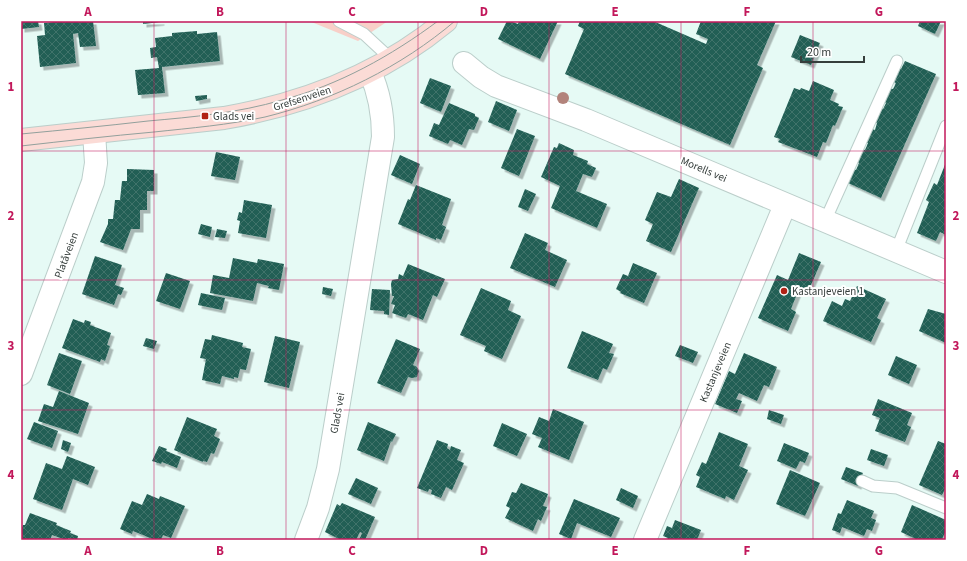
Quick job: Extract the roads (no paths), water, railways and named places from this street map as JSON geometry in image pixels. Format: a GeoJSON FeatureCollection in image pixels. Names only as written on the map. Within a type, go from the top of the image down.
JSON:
{"type":"FeatureCollection","features":[{"type":"Feature","properties":{"kind":"main road","name":"Grefsenveien"},"geometry":{"type":"LineString","coordinates":[[21,140],[186,123],[254,113],[285,105],[342,85],[370,72],[391,59],[436,24]]}},
{"type":"Feature","properties":{"kind":"street","name":"Morells vei"},"geometry":{"type":"LineString","coordinates":[[464,63],[481,77],[496,86],[586,120],[946,272]]}},
{"type":"Feature","properties":{"kind":"street","name":"Glads vei"},"geometry":{"type":"LineString","coordinates":[[306,540],[318,508],[328,469],[383,137],[381,106],[370,72]]}},
{"type":"Feature","properties":{"kind":"street","name":"Platåveien"},"geometry":{"type":"LineString","coordinates":[[21,374],[93,182],[96,163],[94,132]]}},
{"type":"Feature","properties":{"kind":"street","name":"Kastanjeveien"},"geometry":{"type":"LineString","coordinates":[[645,540],[785,205]]}},
{"type":"Feature","properties":{"kind":"lane"},"geometry":{"type":"LineString","coordinates":[[339,21],[364,34],[391,59]]}},
{"type":"Feature","properties":{"kind":"lane"},"geometry":{"type":"LineString","coordinates":[[826,221],[897,61]]}},
{"type":"Feature","properties":{"kind":"lane"},"geometry":{"type":"LineString","coordinates":[[896,251],[946,126]]}},
{"type":"Feature","properties":{"kind":"lane"},"geometry":{"type":"LineString","coordinates":[[862,481],[873,486],[897,488],[946,508]]}},
{"type":"Feature","properties":{"kind":"tram line"},"geometry":{"type":"LineString","coordinates":[[21,134],[215,114],[282,100],[324,86],[364,68],[402,46],[438,21]]}},
{"type":"Feature","properties":{"kind":"tram line"},"geometry":{"type":"LineString","coordinates":[[21,146],[196,128],[251,120],[291,110],[366,80],[412,53],[455,21]]}},
{"type":"Feature","properties":{"kind":"place","name":"Glads vei"},"geometry":{"type":"Point","coordinates":[205,116]}},
{"type":"Feature","properties":{"kind":"place","name":"Kastanjeveien 1"},"geometry":{"type":"Point","coordinates":[784,291]}}]}
